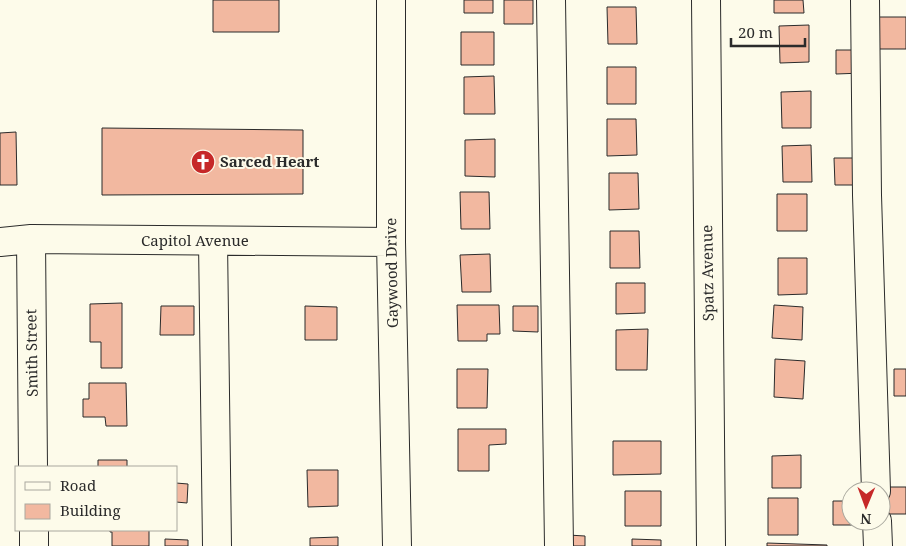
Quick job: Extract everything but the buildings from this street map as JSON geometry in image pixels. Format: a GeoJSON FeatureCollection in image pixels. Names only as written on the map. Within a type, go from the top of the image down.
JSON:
{"type":"FeatureCollection","features":[{"type":"Feature","properties":{"kind":"street","name":"Gaywood Drive"},"geometry":{"type":"LineString","coordinates":[[391,0],[391,242],[397,546]]}},
{"type":"Feature","properties":{"kind":"street"},"geometry":{"type":"LineString","coordinates":[[551,0],[558,546]]}},
{"type":"Feature","properties":{"kind":"street","name":"Spatz Avenue"},"geometry":{"type":"LineString","coordinates":[[706,0],[711,546]]}},
{"type":"Feature","properties":{"kind":"street"},"geometry":{"type":"LineString","coordinates":[[865,0],[867,195],[876,481]]}},
{"type":"Feature","properties":{"kind":"street","name":"Capitol Avenue"},"geometry":{"type":"LineString","coordinates":[[0,242],[31,239],[391,242]]}},
{"type":"Feature","properties":{"kind":"street","name":"Smith Street"},"geometry":{"type":"LineString","coordinates":[[31,239],[33,466]]}},
{"type":"Feature","properties":{"kind":"street"},"geometry":{"type":"LineString","coordinates":[[213,241],[217,546]]}},
{"type":"Feature","properties":{"kind":"street"},"geometry":{"type":"LineString","coordinates":[[34,531],[34,546]]}},
{"type":"Feature","properties":{"kind":"street"},"geometry":{"type":"LineString","coordinates":[[877,531],[878,546]]}},
{"type":"Feature","properties":{"kind":"place","name":"Sarced Heart"},"geometry":{"type":"Point","coordinates":[203,162]}}]}
